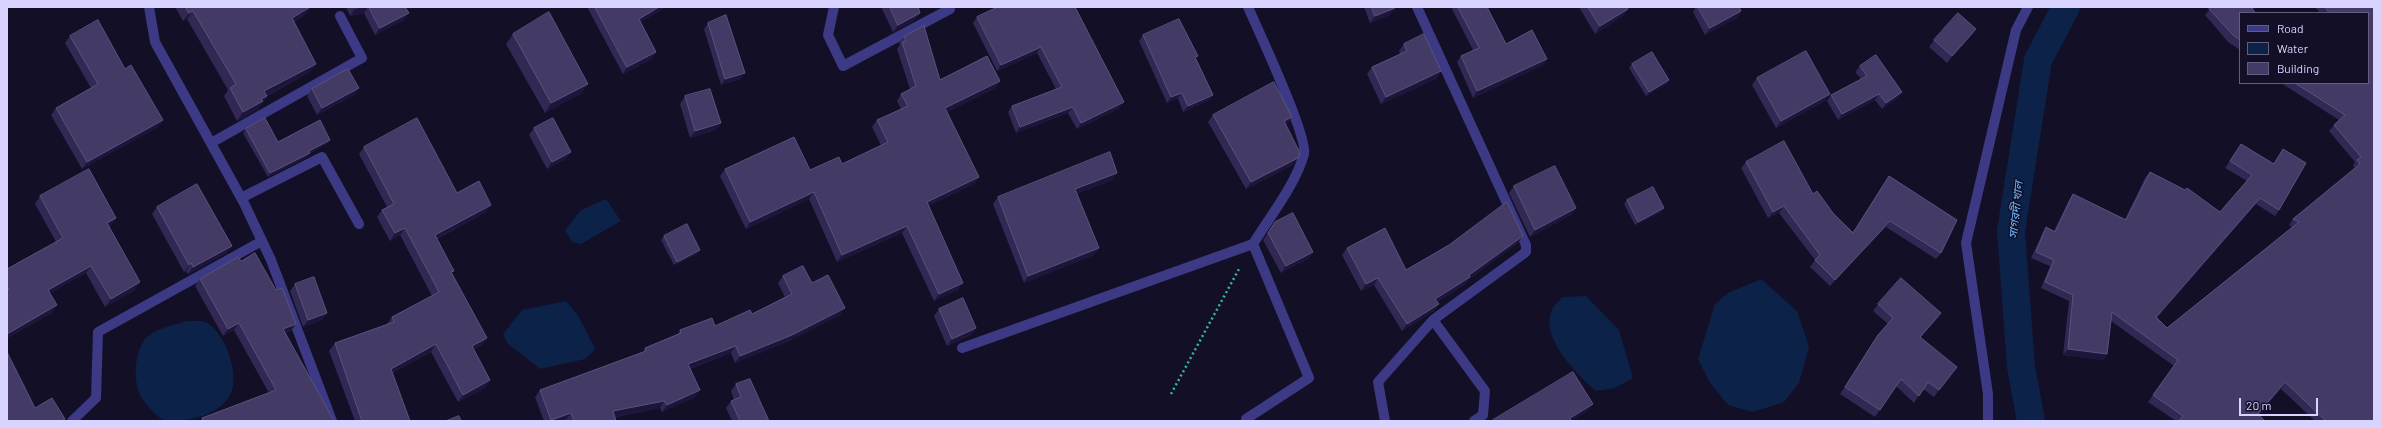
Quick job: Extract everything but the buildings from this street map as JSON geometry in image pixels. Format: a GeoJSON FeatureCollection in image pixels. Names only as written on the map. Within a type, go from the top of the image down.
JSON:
{"type":"FeatureCollection","features":[{"type":"Feature","properties":{"kind":"street"},"geometry":{"type":"LineString","coordinates":[[149,7],[155,42],[241,198],[262,241],[332,421]]}},
{"type":"Feature","properties":{"kind":"street"},"geometry":{"type":"LineString","coordinates":[[834,7],[828,35],[843,66],[950,9]]}},
{"type":"Feature","properties":{"kind":"street"},"geometry":{"type":"LineString","coordinates":[[962,348],[1253,244],[1294,177],[1304,153],[1295,116],[1248,7]]}},
{"type":"Feature","properties":{"kind":"street"},"geometry":{"type":"LineString","coordinates":[[1385,421],[1378,382],[1433,320],[1526,252],[1526,245],[1417,7]]}},
{"type":"Feature","properties":{"kind":"street"},"geometry":{"type":"LineString","coordinates":[[1988,421],[1988,394],[1966,243],[2016,30],[2028,7]]}},
{"type":"Feature","properties":{"kind":"street"},"geometry":{"type":"LineString","coordinates":[[211,143],[362,58],[340,16]]}},
{"type":"Feature","properties":{"kind":"street"},"geometry":{"type":"LineString","coordinates":[[241,198],[322,157],[359,224]]}},
{"type":"Feature","properties":{"kind":"street"},"geometry":{"type":"LineString","coordinates":[[72,421],[96,398],[98,332],[262,241]]}},
{"type":"Feature","properties":{"kind":"street"},"geometry":{"type":"LineString","coordinates":[[1248,421],[1246,419],[1309,378],[1253,244]]}},
{"type":"Feature","properties":{"kind":"street"},"geometry":{"type":"LineString","coordinates":[[1433,320],[1485,391],[1483,415],[1474,421]]}},
{"type":"Feature","properties":{"kind":"path"},"geometry":{"type":"LineString","coordinates":[[1171,394],[1253,244]]}},
{"type":"Feature","properties":{"kind":"water"},"geometry":{"type":"Polygon","coordinates":[[[606,199],[621,221],[581,244],[572,242],[565,230],[581,210],[606,199]]]}},
{"type":"Feature","properties":{"kind":"water"},"geometry":{"type":"Polygon","coordinates":[[[1761,279],[1797,311],[1809,347],[1799,383],[1784,402],[1753,412],[1728,405],[1710,383],[1698,359],[1715,304],[1728,293],[1761,279]]]}},
{"type":"Feature","properties":{"kind":"water"},"geometry":{"type":"Polygon","coordinates":[[[1586,296],[1619,330],[1633,378],[1615,388],[1596,391],[1580,376],[1563,356],[1551,333],[1549,322],[1551,312],[1562,297],[1586,296]]]}},
{"type":"Feature","properties":{"kind":"water"},"geometry":{"type":"Polygon","coordinates":[[[566,301],[579,317],[595,349],[585,359],[540,369],[507,343],[503,334],[522,310],[566,301]]]}},
{"type":"Feature","properties":{"kind":"water"},"geometry":{"type":"Polygon","coordinates":[[[187,321],[205,322],[219,335],[225,344],[232,366],[234,377],[233,387],[230,395],[224,403],[209,413],[191,419],[164,421],[148,407],[140,395],[137,387],[136,369],[139,351],[142,343],[151,334],[171,325],[187,321]]]}},
{"type":"Feature","properties":{"kind":"waterway","name":"সাগরদী খাল"},"geometry":{"type":"LineString","coordinates":[[2031,421],[2021,367],[2011,231],[2038,60],[2066,7]]}}]}
